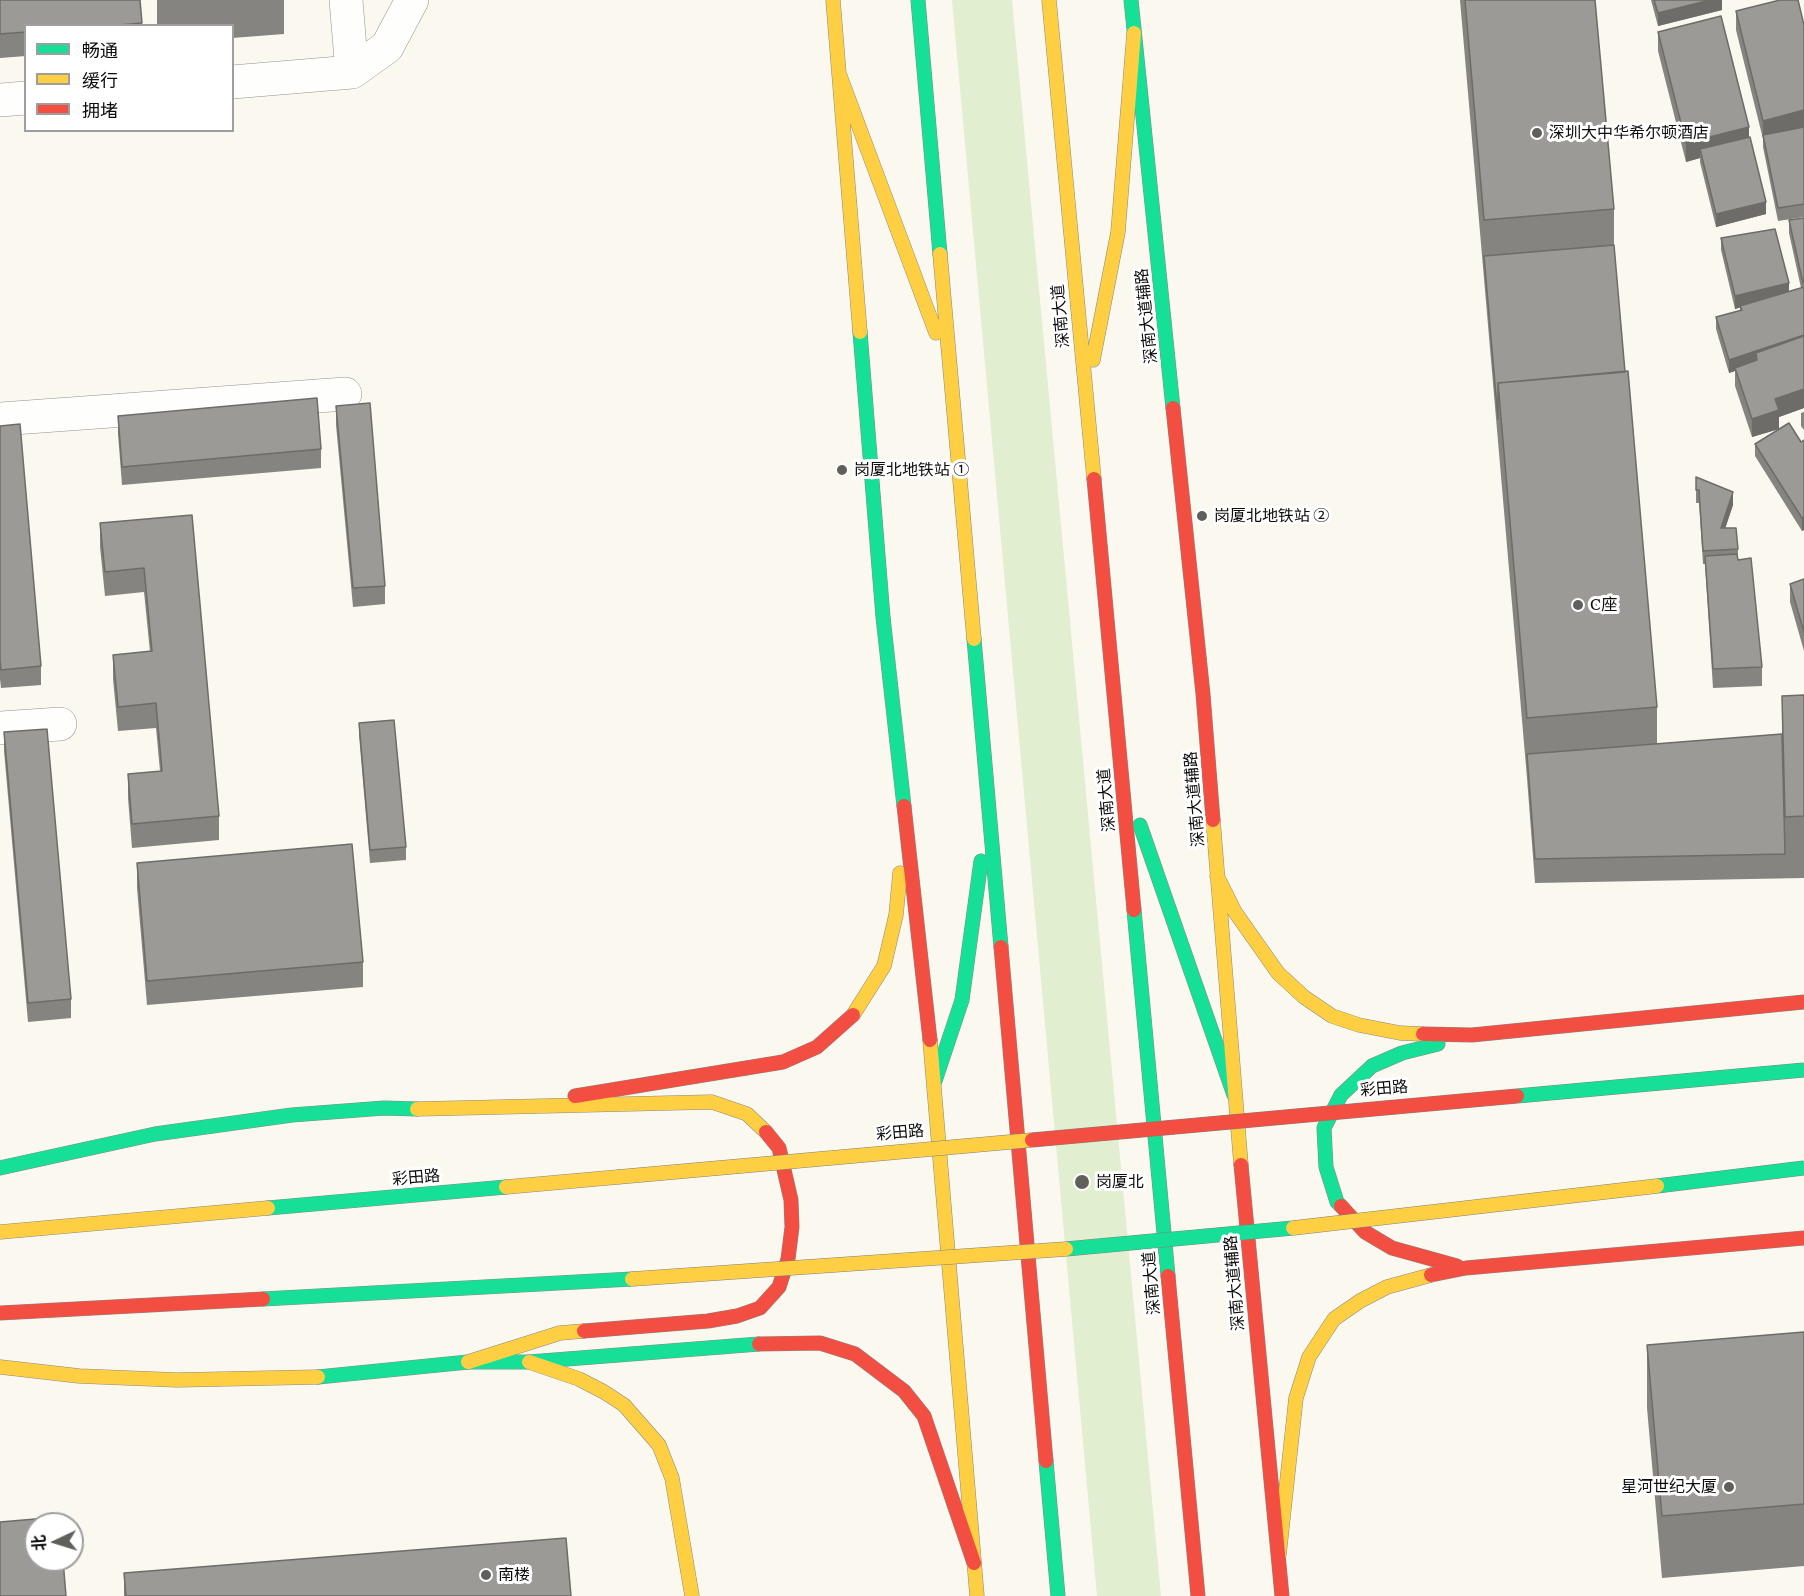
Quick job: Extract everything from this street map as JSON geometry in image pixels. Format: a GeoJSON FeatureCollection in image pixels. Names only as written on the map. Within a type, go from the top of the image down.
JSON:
{"type":"FeatureCollection","features":[{"type":"Feature","properties":{"kind":"main road"},"geometry":{"type":"LineString","coordinates":[[833,0],[883,617],[935,1081],[977,1596]]}},
{"type":"Feature","properties":{"kind":"main road"},"geometry":{"type":"LineString","coordinates":[[918,0],[1058,1596]]}},
{"type":"Feature","properties":{"kind":"main road","name":"深南大道"},"geometry":{"type":"LineString","coordinates":[[1049,0],[1198,1596]]}},
{"type":"Feature","properties":{"kind":"main road","name":"深南大道辅路"},"geometry":{"type":"LineString","coordinates":[[1131,0],[1203,694],[1234,1095],[1282,1596]]}},
{"type":"Feature","properties":{"kind":"main road"},"geometry":{"type":"LineString","coordinates":[[1085,397],[1118,232],[1125,170],[1134,33]]}},
{"type":"Feature","properties":{"kind":"main road"},"geometry":{"type":"LineString","coordinates":[[840,76],[950,371]]}},
{"type":"Feature","properties":{"kind":"main road"},"geometry":{"type":"LineString","coordinates":[[1119,754],[1160,890],[1234,1095]]}},
{"type":"Feature","properties":{"kind":"main road"},"geometry":{"type":"LineString","coordinates":[[519,1106],[783,1062],[817,1047],[849,1021],[884,966],[896,915],[901,865],[902,778]]}},
{"type":"Feature","properties":{"kind":"main road"},"geometry":{"type":"LineString","coordinates":[[935,1081],[962,1000],[977,882],[989,815]]}},
{"type":"Feature","properties":{"kind":"main road"},"geometry":{"type":"LineString","coordinates":[[1217,876],[1235,912],[1278,973],[1304,998],[1332,1016],[1359,1025],[1400,1033],[1472,1035],[1804,1002]]}},
{"type":"Feature","properties":{"kind":"main road"},"geometry":{"type":"LineString","coordinates":[[1466,1269],[1392,1248],[1365,1232],[1337,1202],[1326,1167],[1324,1128],[1341,1095],[1372,1066],[1402,1053],[1472,1035]]}},
{"type":"Feature","properties":{"kind":"main road","name":"彩田路"},"geometry":{"type":"LineString","coordinates":[[0,1232],[1804,1070]]}},
{"type":"Feature","properties":{"kind":"main road"},"geometry":{"type":"LineString","coordinates":[[0,1168],[155,1134],[292,1115],[384,1108],[457,1110],[519,1106],[712,1102],[747,1114],[761,1125],[779,1148],[786,1167],[792,1209],[788,1259],[779,1287],[760,1308],[737,1316],[708,1321],[560,1334],[468,1362]]}},
{"type":"Feature","properties":{"kind":"main road"},"geometry":{"type":"LineString","coordinates":[[0,1313],[632,1279],[1085,1248],[1319,1226],[1804,1168]]}},
{"type":"Feature","properties":{"kind":"main road"},"geometry":{"type":"LineString","coordinates":[[1279,1555],[1296,1398],[1310,1357],[1322,1334],[1334,1320],[1360,1301],[1387,1287],[1424,1276],[1466,1269],[1631,1252],[1804,1238]]}},
{"type":"Feature","properties":{"kind":"main road"},"geometry":{"type":"LineString","coordinates":[[0,1367],[79,1376],[177,1380],[303,1378],[468,1362],[529,1362],[783,1342],[820,1343],[855,1353],[904,1391],[924,1416],[974,1563]]}},
{"type":"Feature","properties":{"kind":"main road"},"geometry":{"type":"LineString","coordinates":[[529,1362],[579,1379],[604,1392],[624,1405],[645,1426],[659,1445],[672,1478],[681,1520],[692,1596]]}},
{"type":"Feature","properties":{"kind":"street"},"geometry":{"type":"LineString","coordinates":[[346,0],[352,72]]}},
{"type":"Feature","properties":{"kind":"street"},"geometry":{"type":"LineString","coordinates":[[234,82],[352,72],[387,47],[412,0]]}},
{"type":"Feature","properties":{"kind":"street"},"geometry":{"type":"LineString","coordinates":[[0,100],[24,98]]}},
{"type":"Feature","properties":{"kind":"street"},"geometry":{"type":"LineString","coordinates":[[0,419],[345,394]]}},
{"type":"Feature","properties":{"kind":"street"},"geometry":{"type":"LineString","coordinates":[[0,728],[60,724]]}},
{"type":"Feature","properties":{"kind":"green space"},"geometry":{"type":"Polygon","coordinates":[[[952,0],[1012,0],[1161,1596],[1097,1596],[952,0]]]}},
{"type":"Feature","properties":{"kind":"building"},"geometry":{"type":"Polygon","coordinates":[[[0,0],[140,0],[142,23],[24,24],[24,32],[0,34],[0,0]]]}},
{"type":"Feature","properties":{"kind":"building","name":"深圳大中华希尔顿酒店"},"geometry":{"type":"Polygon","coordinates":[[[1465,0],[1595,0],[1614,209],[1484,220],[1465,0]]]}},
{"type":"Feature","properties":{"kind":"building"},"geometry":{"type":"Polygon","coordinates":[[[1654,0],[1710,0],[1658,13],[1654,0]]]}},
{"type":"Feature","properties":{"kind":"building"},"geometry":{"type":"Polygon","coordinates":[[[1780,0],[1798,0],[1804,25],[1804,110],[1763,121],[1736,11],[1780,0]]]}},
{"type":"Feature","properties":{"kind":"building"},"geometry":{"type":"Polygon","coordinates":[[[1721,16],[1749,127],[1686,143],[1658,32],[1721,16]]]}},
{"type":"Feature","properties":{"kind":"building"},"geometry":{"type":"Polygon","coordinates":[[[1804,127],[1804,204],[1778,208],[1763,135],[1804,127]]]}},
{"type":"Feature","properties":{"kind":"building"},"geometry":{"type":"Polygon","coordinates":[[[1750,137],[1766,202],[1716,214],[1700,149],[1750,137]]]}},
{"type":"Feature","properties":{"kind":"building"},"geometry":{"type":"Polygon","coordinates":[[[1804,218],[1804,282],[1803,283],[1789,220],[1804,218]]]}},
{"type":"Feature","properties":{"kind":"building"},"geometry":{"type":"Polygon","coordinates":[[[1775,229],[1789,283],[1735,296],[1721,238],[1775,229]]]}},
{"type":"Feature","properties":{"kind":"building"},"geometry":{"type":"Polygon","coordinates":[[[1614,245],[1625,372],[1498,383],[1498,419],[1484,256],[1614,245]]]}},
{"type":"Feature","properties":{"kind":"building"},"geometry":{"type":"Polygon","coordinates":[[[1804,287],[1804,335],[1729,360],[1716,317],[1742,310],[1740,306],[1804,287]]]}},
{"type":"Feature","properties":{"kind":"building"},"geometry":{"type":"Polygon","coordinates":[[[1804,336],[1804,389],[1775,399],[1779,410],[1752,419],[1735,368],[1757,360],[1756,353],[1804,336]]]}},
{"type":"Feature","properties":{"kind":"building","name":"C座"},"geometry":{"type":"Polygon","coordinates":[[[1628,371],[1657,707],[1527,718],[1498,383],[1628,371]]]}},
{"type":"Feature","properties":{"kind":"building"},"geometry":{"type":"Polygon","coordinates":[[[317,398],[321,449],[122,467],[118,416],[317,398]]]}},
{"type":"Feature","properties":{"kind":"building"},"geometry":{"type":"Polygon","coordinates":[[[370,403],[385,586],[353,588],[336,406],[370,403]]]}},
{"type":"Feature","properties":{"kind":"building"},"geometry":{"type":"Polygon","coordinates":[[[1789,423],[1801,442],[1804,440],[1804,517],[1802,518],[1755,444],[1789,423]]]}},
{"type":"Feature","properties":{"kind":"building"},"geometry":{"type":"Polygon","coordinates":[[[20,424],[41,666],[1,670],[0,426],[20,424]]]}},
{"type":"Feature","properties":{"kind":"building"},"geometry":{"type":"Polygon","coordinates":[[[1696,477],[1733,492],[1721,528],[1736,528],[1738,549],[1703,551],[1696,477]]]}},
{"type":"Feature","properties":{"kind":"building"},"geometry":{"type":"Polygon","coordinates":[[[192,515],[219,816],[132,824],[128,774],[162,771],[156,703],[118,707],[113,655],[152,651],[144,568],[105,572],[100,523],[192,515]]]}},
{"type":"Feature","properties":{"kind":"building"},"geometry":{"type":"Polygon","coordinates":[[[1737,554],[1738,560],[1751,558],[1762,667],[1713,669],[1705,556],[1737,554]]]}},
{"type":"Feature","properties":{"kind":"building"},"geometry":{"type":"Polygon","coordinates":[[[1804,579],[1804,632],[1790,584],[1804,579]]]}},
{"type":"Feature","properties":{"kind":"building"},"geometry":{"type":"Polygon","coordinates":[[[1804,695],[1804,816],[1785,817],[1782,696],[1804,695]]]}},
{"type":"Feature","properties":{"kind":"building"},"geometry":{"type":"Polygon","coordinates":[[[394,720],[406,847],[370,850],[359,723],[394,720]]]}},
{"type":"Feature","properties":{"kind":"building"},"geometry":{"type":"Polygon","coordinates":[[[47,729],[71,999],[28,1003],[4,732],[47,729]]]}},
{"type":"Feature","properties":{"kind":"building"},"geometry":{"type":"Polygon","coordinates":[[[1782,734],[1785,854],[1535,859],[1527,754],[1782,734]]]}},
{"type":"Feature","properties":{"kind":"building"},"geometry":{"type":"Polygon","coordinates":[[[352,844],[363,962],[147,981],[137,863],[352,844]]]}},
{"type":"Feature","properties":{"kind":"building","name":"星河世纪大厦"},"geometry":{"type":"Polygon","coordinates":[[[1804,1332],[1804,1504],[1662,1516],[1647,1345],[1804,1332]]]}},
{"type":"Feature","properties":{"kind":"building"},"geometry":{"type":"Polygon","coordinates":[[[24,1520],[24,1572],[64,1572],[66,1596],[0,1596],[0,1522],[24,1520]]]}},
{"type":"Feature","properties":{"kind":"building"},"geometry":{"type":"Polygon","coordinates":[[[566,1538],[571,1596],[126,1596],[124,1573],[566,1538]]]}},
{"type":"Feature","properties":{"kind":"traffic: fast"},"geometry":{"type":"LineString","coordinates":[[918,0],[940,254]]}},
{"type":"Feature","properties":{"kind":"traffic: fast"},"geometry":{"type":"LineString","coordinates":[[1131,0],[1173,408]]}},
{"type":"Feature","properties":{"kind":"traffic: fast"},"geometry":{"type":"LineString","coordinates":[[860,332],[883,617],[904,806]]}},
{"type":"Feature","properties":{"kind":"traffic: fast"},"geometry":{"type":"LineString","coordinates":[[974,639],[1001,947]]}},
{"type":"Feature","properties":{"kind":"traffic: fast"},"geometry":{"type":"LineString","coordinates":[[1140,825],[1234,1095]]}},
{"type":"Feature","properties":{"kind":"traffic: fast"},"geometry":{"type":"LineString","coordinates":[[935,1081],[962,1000],[981,861]]}},
{"type":"Feature","properties":{"kind":"traffic: fast"},"geometry":{"type":"LineString","coordinates":[[1134,910],[1168,1276]]}},
{"type":"Feature","properties":{"kind":"traffic: fast"},"geometry":{"type":"LineString","coordinates":[[1341,1206],[1337,1202],[1326,1167],[1324,1128],[1341,1095],[1372,1066],[1402,1053],[1438,1044]]}},
{"type":"Feature","properties":{"kind":"traffic: fast"},"geometry":{"type":"LineString","coordinates":[[1517,1096],[1804,1070]]}},
{"type":"Feature","properties":{"kind":"traffic: fast"},"geometry":{"type":"LineString","coordinates":[[0,1168],[155,1134],[292,1115],[384,1108],[417,1109]]}},
{"type":"Feature","properties":{"kind":"traffic: fast"},"geometry":{"type":"LineString","coordinates":[[1657,1186],[1804,1168]]}},
{"type":"Feature","properties":{"kind":"traffic: fast"},"geometry":{"type":"LineString","coordinates":[[268,1208],[506,1187]]}},
{"type":"Feature","properties":{"kind":"traffic: fast"},"geometry":{"type":"LineString","coordinates":[[1066,1249],[1293,1228]]}},
{"type":"Feature","properties":{"kind":"traffic: fast"},"geometry":{"type":"LineString","coordinates":[[263,1299],[632,1279]]}},
{"type":"Feature","properties":{"kind":"traffic: fast"},"geometry":{"type":"LineString","coordinates":[[318,1377],[468,1362],[529,1362],[759,1344]]}},
{"type":"Feature","properties":{"kind":"traffic: fast"},"geometry":{"type":"LineString","coordinates":[[1046,1461],[1058,1596]]}},
{"type":"Feature","properties":{"kind":"traffic: slow"},"geometry":{"type":"LineString","coordinates":[[833,0],[860,332]]}},
{"type":"Feature","properties":{"kind":"traffic: slow"},"geometry":{"type":"LineString","coordinates":[[1049,0],[1094,479]]}},
{"type":"Feature","properties":{"kind":"traffic: slow"},"geometry":{"type":"LineString","coordinates":[[1093,360],[1118,232],[1134,33]]}},
{"type":"Feature","properties":{"kind":"traffic: slow"},"geometry":{"type":"LineString","coordinates":[[840,76],[936,333]]}},
{"type":"Feature","properties":{"kind":"traffic: slow"},"geometry":{"type":"LineString","coordinates":[[940,254],[974,639]]}},
{"type":"Feature","properties":{"kind":"traffic: slow"},"geometry":{"type":"LineString","coordinates":[[1213,820],[1241,1165]]}},
{"type":"Feature","properties":{"kind":"traffic: slow"},"geometry":{"type":"LineString","coordinates":[[853,1015],[884,966],[896,915],[900,873]]}},
{"type":"Feature","properties":{"kind":"traffic: slow"},"geometry":{"type":"LineString","coordinates":[[1217,876],[1235,912],[1278,973],[1304,997],[1332,1016],[1359,1025],[1400,1033],[1423,1034]]}},
{"type":"Feature","properties":{"kind":"traffic: slow"},"geometry":{"type":"LineString","coordinates":[[930,1040],[977,1596]]}},
{"type":"Feature","properties":{"kind":"traffic: slow"},"geometry":{"type":"LineString","coordinates":[[417,1109],[712,1102],[747,1114],[766,1132]]}},
{"type":"Feature","properties":{"kind":"traffic: slow"},"geometry":{"type":"LineString","coordinates":[[618,1177],[1032,1140]]}},
{"type":"Feature","properties":{"kind":"traffic: slow"},"geometry":{"type":"LineString","coordinates":[[506,1187],[618,1177]]}},
{"type":"Feature","properties":{"kind":"traffic: slow"},"geometry":{"type":"LineString","coordinates":[[1293,1228],[1657,1186]]}},
{"type":"Feature","properties":{"kind":"traffic: slow"},"geometry":{"type":"LineString","coordinates":[[0,1232],[268,1208]]}},
{"type":"Feature","properties":{"kind":"traffic: slow"},"geometry":{"type":"LineString","coordinates":[[632,1279],[1066,1249]]}},
{"type":"Feature","properties":{"kind":"traffic: slow"},"geometry":{"type":"LineString","coordinates":[[1279,1555],[1296,1398],[1309,1357],[1334,1319],[1360,1301],[1387,1287],[1431,1275]]}},
{"type":"Feature","properties":{"kind":"traffic: slow"},"geometry":{"type":"LineString","coordinates":[[468,1362],[560,1333],[584,1331]]}},
{"type":"Feature","properties":{"kind":"traffic: slow"},"geometry":{"type":"LineString","coordinates":[[529,1362],[579,1379],[604,1392],[624,1405],[659,1445],[672,1478],[692,1596]]}},
{"type":"Feature","properties":{"kind":"traffic: slow"},"geometry":{"type":"LineString","coordinates":[[0,1367],[79,1376],[177,1380],[318,1377]]}},
{"type":"Feature","properties":{"kind":"traffic: jam"},"geometry":{"type":"LineString","coordinates":[[1173,408],[1203,694],[1213,820]]}},
{"type":"Feature","properties":{"kind":"traffic: jam"},"geometry":{"type":"LineString","coordinates":[[1094,479],[1134,910]]}},
{"type":"Feature","properties":{"kind":"traffic: jam"},"geometry":{"type":"LineString","coordinates":[[904,806],[930,1040]]}},
{"type":"Feature","properties":{"kind":"traffic: jam"},"geometry":{"type":"LineString","coordinates":[[1001,947],[1046,1461]]}},
{"type":"Feature","properties":{"kind":"traffic: jam"},"geometry":{"type":"LineString","coordinates":[[1423,1034],[1472,1035],[1804,1002]]}},
{"type":"Feature","properties":{"kind":"traffic: jam"},"geometry":{"type":"LineString","coordinates":[[575,1096],[783,1062],[817,1047],[853,1015]]}},
{"type":"Feature","properties":{"kind":"traffic: jam"},"geometry":{"type":"LineString","coordinates":[[1032,1140],[1517,1096]]}},
{"type":"Feature","properties":{"kind":"traffic: jam"},"geometry":{"type":"LineString","coordinates":[[584,1331],[708,1321],[737,1316],[760,1308],[779,1287],[788,1259],[792,1227],[791,1200],[779,1148],[766,1132]]}},
{"type":"Feature","properties":{"kind":"traffic: jam"},"geometry":{"type":"LineString","coordinates":[[1241,1165],[1282,1596]]}},
{"type":"Feature","properties":{"kind":"traffic: jam"},"geometry":{"type":"LineString","coordinates":[[1341,1206],[1365,1232],[1392,1248],[1457,1266]]}},
{"type":"Feature","properties":{"kind":"traffic: jam"},"geometry":{"type":"LineString","coordinates":[[1431,1275],[1466,1268],[1804,1238]]}},
{"type":"Feature","properties":{"kind":"traffic: jam"},"geometry":{"type":"LineString","coordinates":[[1168,1276],[1198,1596]]}},
{"type":"Feature","properties":{"kind":"traffic: jam"},"geometry":{"type":"LineString","coordinates":[[0,1313],[263,1299]]}},
{"type":"Feature","properties":{"kind":"traffic: jam"},"geometry":{"type":"LineString","coordinates":[[759,1344],[820,1343],[855,1354],[904,1391],[924,1416],[974,1563]]}},
{"type":"Feature","properties":{"kind":"place","name":"深圳大中华希尔顿酒店"},"geometry":{"type":"Point","coordinates":[1537,133]}},
{"type":"Feature","properties":{"kind":"place","name":"岗厦北地铁站 ①"},"geometry":{"type":"Point","coordinates":[842,470]}},
{"type":"Feature","properties":{"kind":"place","name":"岗厦北地铁站 ②"},"geometry":{"type":"Point","coordinates":[1202,516]}},
{"type":"Feature","properties":{"kind":"place","name":"C座"},"geometry":{"type":"Point","coordinates":[1578,605]}},
{"type":"Feature","properties":{"kind":"place","name":"岗厦北"},"geometry":{"type":"Point","coordinates":[1082,1182]}},
{"type":"Feature","properties":{"kind":"place","name":"星河世纪大厦"},"geometry":{"type":"Point","coordinates":[1729,1487]}},
{"type":"Feature","properties":{"kind":"place","name":"南楼"},"geometry":{"type":"Point","coordinates":[486,1575]}}]}
